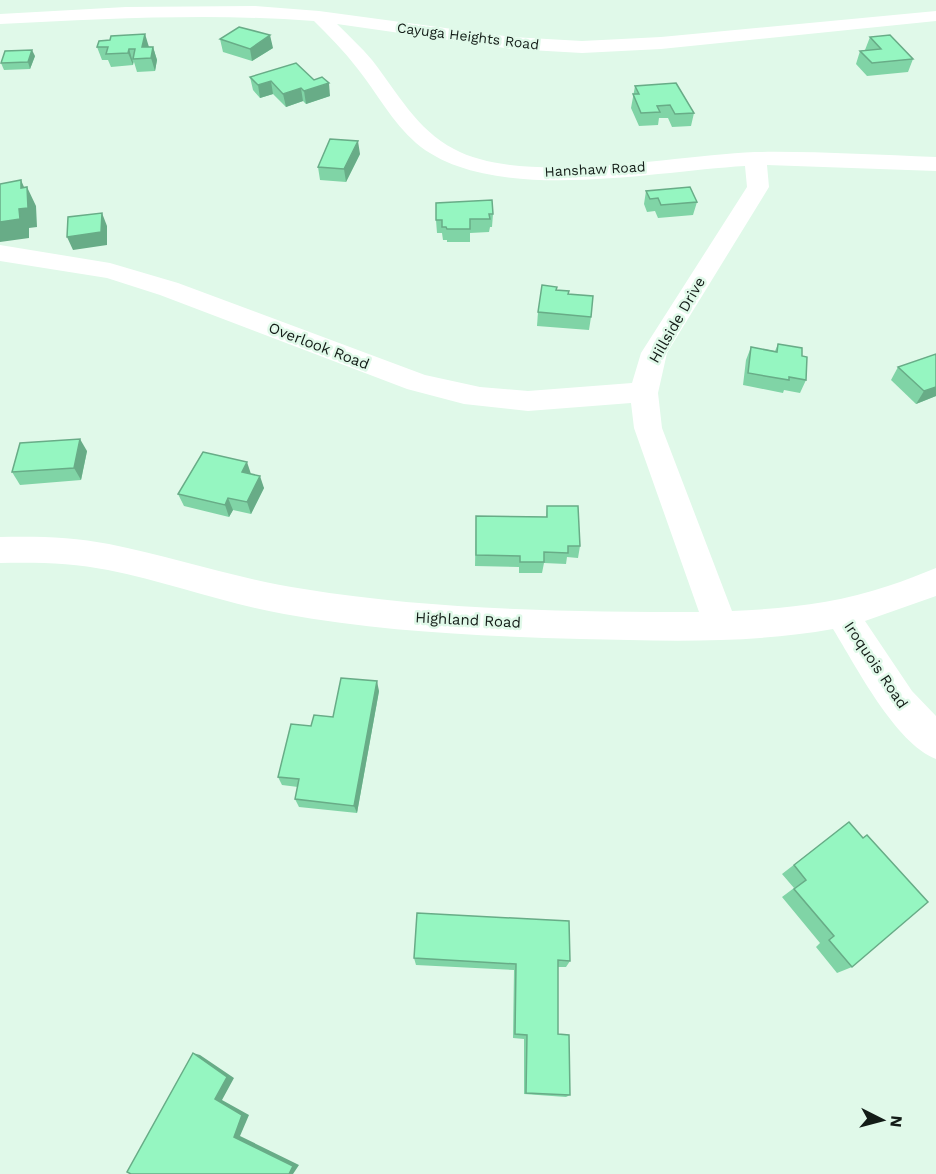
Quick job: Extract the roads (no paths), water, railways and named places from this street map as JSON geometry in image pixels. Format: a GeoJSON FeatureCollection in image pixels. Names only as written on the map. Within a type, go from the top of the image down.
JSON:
{"type":"FeatureCollection","features":[{"type":"Feature","properties":{"kind":"street","name":"Cayuga Heights Road"},"geometry":{"type":"LineString","coordinates":[[0,19],[129,6],[319,16],[512,43],[582,47],[650,44],[936,16]]}},
{"type":"Feature","properties":{"kind":"street","name":"Hanshaw Road"},"geometry":{"type":"LineString","coordinates":[[319,16],[362,61],[409,124],[422,137],[449,156],[490,168],[549,172],[754,159],[936,164]]}},
{"type":"Feature","properties":{"kind":"street","name":"Hillside Drive"},"geometry":{"type":"LineString","coordinates":[[722,627],[648,428],[644,393],[649,366],[654,354],[758,187],[758,173],[754,159]]}},
{"type":"Feature","properties":{"kind":"street","name":"Overlook Road"},"geometry":{"type":"LineString","coordinates":[[0,253],[110,271],[169,289],[417,382],[445,390],[484,397],[543,401],[621,392],[644,393]]}},
{"type":"Feature","properties":{"kind":"street","name":"Highland Road"},"geometry":{"type":"LineString","coordinates":[[0,549],[35,549],[108,557],[265,597],[358,613],[469,621],[722,627],[793,622],[842,614],[889,601],[936,582]]}},
{"type":"Feature","properties":{"kind":"street","name":"Iroquois Road"},"geometry":{"type":"LineString","coordinates":[[842,614],[899,704],[936,742]]}}]}
